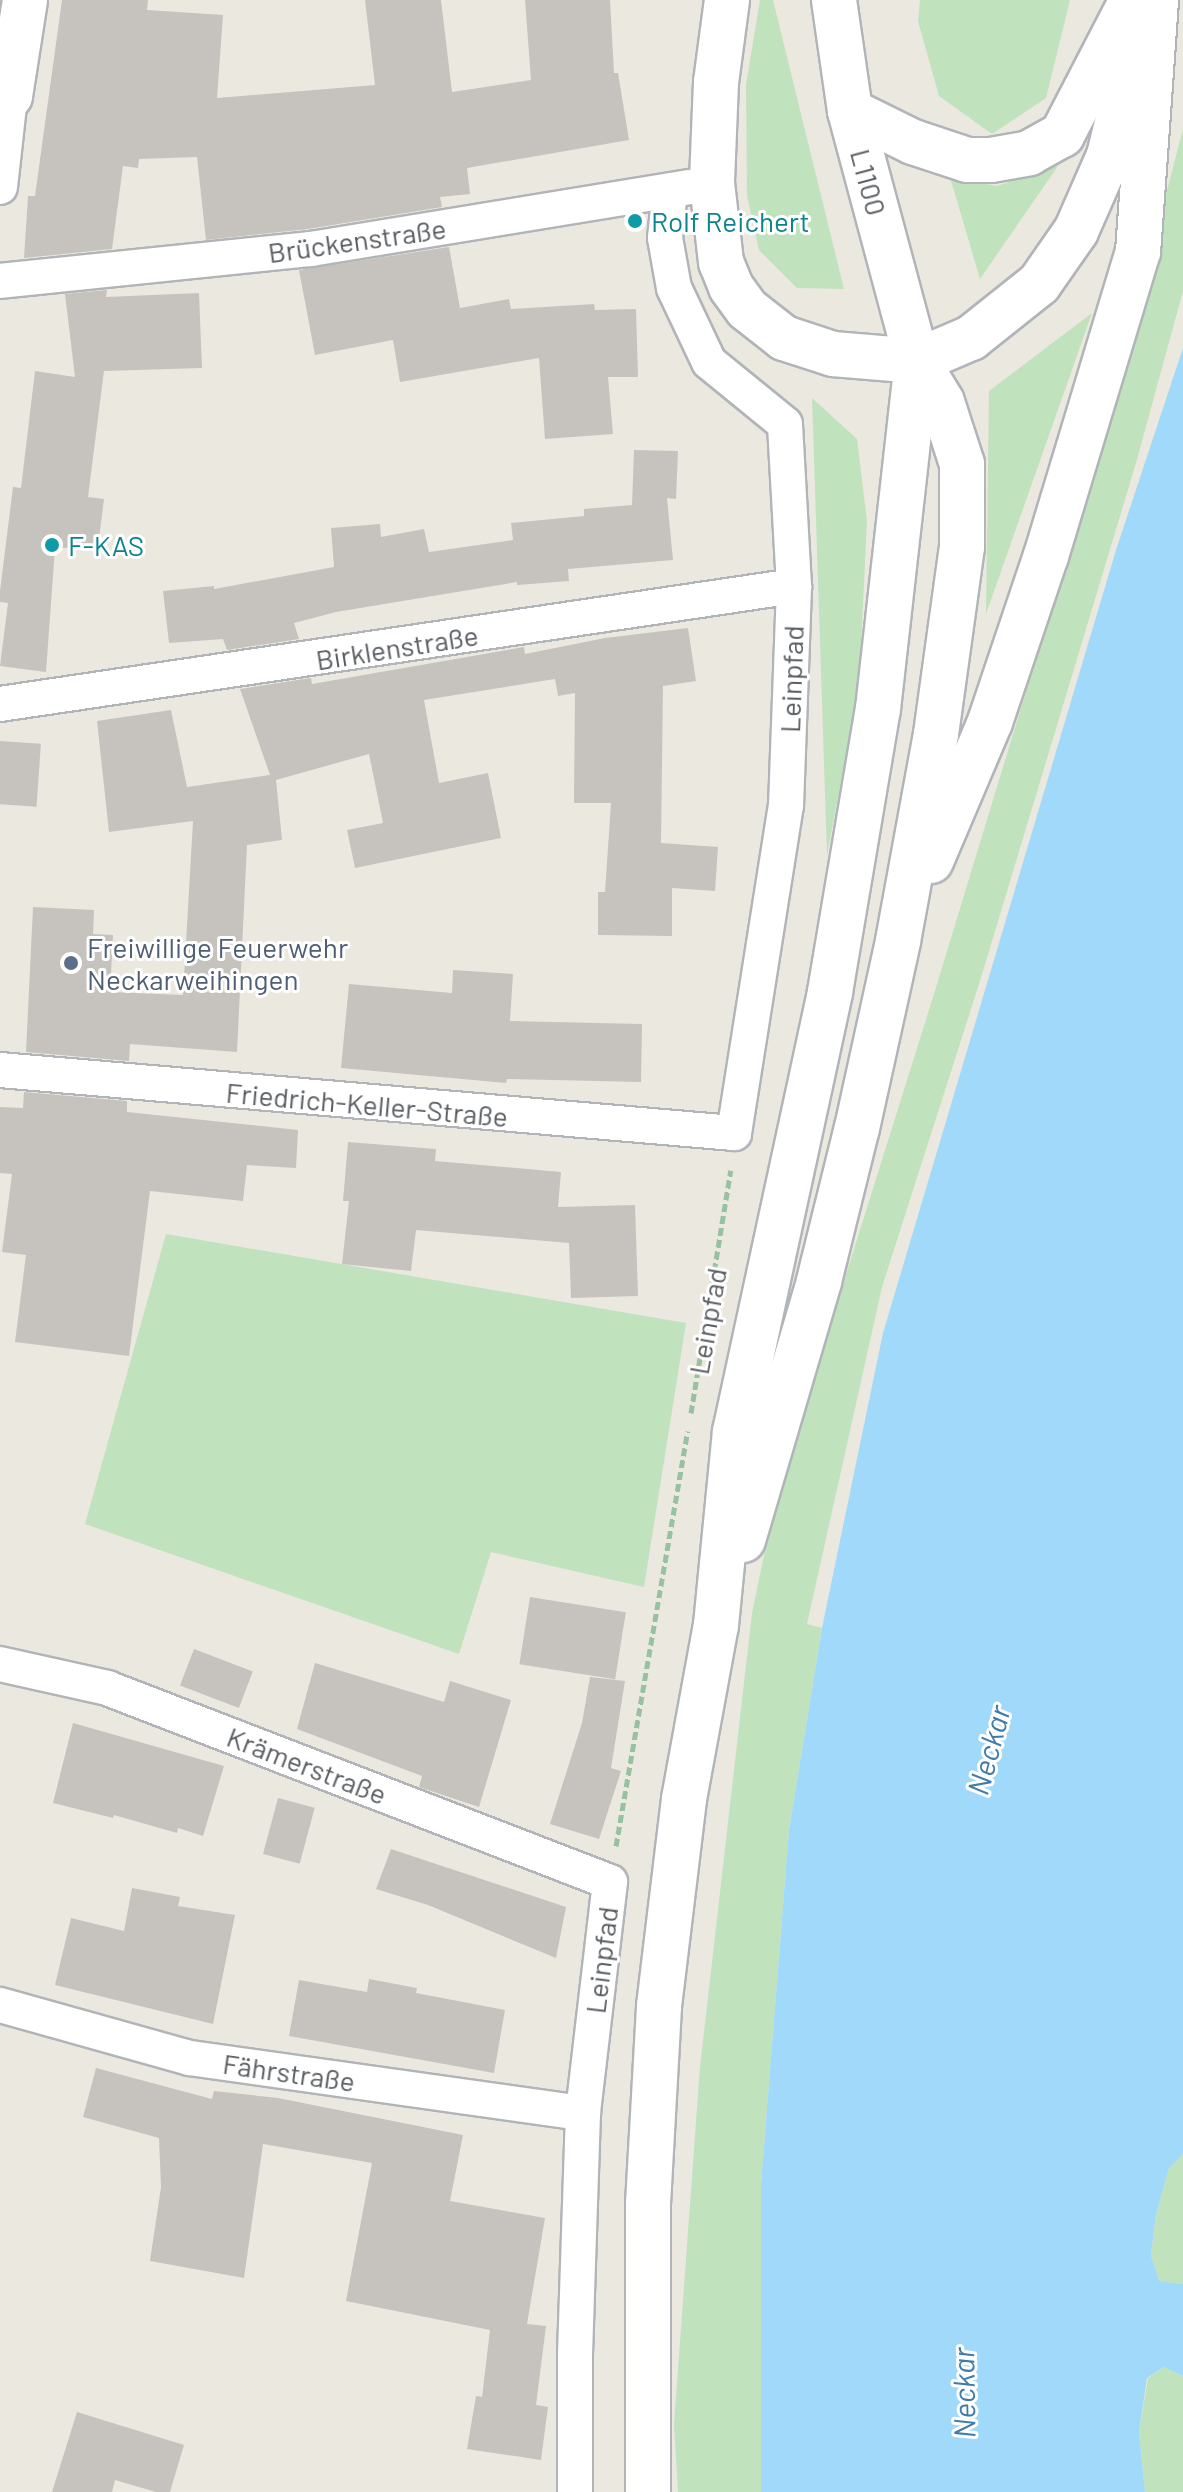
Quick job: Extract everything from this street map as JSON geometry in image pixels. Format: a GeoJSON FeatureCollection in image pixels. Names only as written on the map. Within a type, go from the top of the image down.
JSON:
{"type":"FeatureCollection","features":[{"type":"Feature","properties":{"kind":"main road"},"geometry":{"type":"LineString","coordinates":[[5,96],[25,0]]}},
{"type":"Feature","properties":{"kind":"main road"},"geometry":{"type":"LineString","coordinates":[[727,0],[716,82],[713,167],[721,262],[731,287],[747,309],[784,338],[833,354],[917,361],[971,338],[1008,312],[1039,284],[1076,231],[1109,156],[1147,0]]}},
{"type":"Feature","properties":{"kind":"main road","name":"L1100"},"geometry":{"type":"LineString","coordinates":[[834,0],[850,111],[917,361]]}},
{"type":"Feature","properties":{"kind":"main road"},"geometry":{"type":"LineString","coordinates":[[850,111],[913,142],[967,160],[991,160],[1029,153],[1062,135],[1132,0]]}},
{"type":"Feature","properties":{"kind":"main road"},"geometry":{"type":"LineString","coordinates":[[898,941],[990,722],[1046,556],[1138,252],[1156,0]]}},
{"type":"Feature","properties":{"kind":"main road"},"geometry":{"type":"LineString","coordinates":[[716,1625],[773,1444],[819,1281],[857,1128],[898,941],[936,734],[962,547],[962,464],[942,402],[917,361]]}},
{"type":"Feature","properties":{"kind":"main road"},"geometry":{"type":"LineString","coordinates":[[648,2492],[648,2204],[659,2006],[684,1799],[716,1625],[735,1432],[830,992],[878,709],[917,361]]}},
{"type":"Feature","properties":{"kind":"street"},"geometry":{"type":"LineString","coordinates":[[0,187],[5,96]]}},
{"type":"Feature","properties":{"kind":"street","name":"Brückenstraße"},"geometry":{"type":"LineString","coordinates":[[0,281],[311,249],[670,191],[713,167]]}},
{"type":"Feature","properties":{"kind":"street","name":"Leinpfad"},"geometry":{"type":"LineString","coordinates":[[670,191],[665,238],[674,288],[709,362],[785,424],[794,586],[786,806],[734,1133]]}},
{"type":"Feature","properties":{"kind":"street","name":"Birklenstraße"},"geometry":{"type":"LineString","coordinates":[[0,704],[225,673],[794,586]]}},
{"type":"Feature","properties":{"kind":"street","name":"Friedrich-Keller-Straße"},"geometry":{"type":"LineString","coordinates":[[0,1070],[734,1133]]}},
{"type":"Feature","properties":{"kind":"street","name":"Krämerstraße"},"geometry":{"type":"LineString","coordinates":[[0,1664],[107,1688],[610,1882]]}},
{"type":"Feature","properties":{"kind":"street","name":"Leinpfad"},"geometry":{"type":"LineString","coordinates":[[575,2492],[575,2355],[583,2113],[610,1882]]}},
{"type":"Feature","properties":{"kind":"street","name":"Fährstraße"},"geometry":{"type":"LineString","coordinates":[[0,2005],[190,2058],[583,2113]]}},
{"type":"Feature","properties":{"kind":"path","name":"Leinpfad"},"geometry":{"type":"LineString","coordinates":[[610,1882],[730,1184],[734,1133]]}},
{"type":"Feature","properties":{"kind":"green space"},"geometry":{"type":"Polygon","coordinates":[[[760,0],[773,0],[844,289],[797,288],[759,250],[747,196],[746,85],[760,0]]]}},
{"type":"Feature","properties":{"kind":"green space"},"geometry":{"type":"Polygon","coordinates":[[[920,0],[1070,0],[1046,98],[992,134],[939,96],[918,21],[920,0]]]}},
{"type":"Feature","properties":{"kind":"green space"},"geometry":{"type":"Polygon","coordinates":[[[1183,129],[1183,291],[1136,463],[980,981],[882,1287],[807,1624],[822,1628],[789,1830],[761,2184],[761,2492],[678,2492],[674,2424],[700,2067],[752,1613],[776,1498],[1100,448],[1183,129]]]}},
{"type":"Feature","properties":{"kind":"green space"},"geometry":{"type":"Polygon","coordinates":[[[1058,166],[980,279],[950,177],[997,186],[1058,166]]]}},
{"type":"Feature","properties":{"kind":"green space"},"geometry":{"type":"Polygon","coordinates":[[[1092,313],[986,614],[989,391],[1092,313]]]}},
{"type":"Feature","properties":{"kind":"green space"},"geometry":{"type":"Polygon","coordinates":[[[812,398],[857,439],[867,521],[859,687],[827,855],[812,398]]]}},
{"type":"Feature","properties":{"kind":"green space"},"geometry":{"type":"Polygon","coordinates":[[[166,1234],[686,1323],[644,1587],[491,1552],[459,1654],[85,1524],[166,1234]]]}},
{"type":"Feature","properties":{"kind":"green space"},"geometry":{"type":"Polygon","coordinates":[[[1183,2154],[1183,2284],[1159,2281],[1151,2255],[1156,2215],[1169,2167],[1183,2154]]]}},
{"type":"Feature","properties":{"kind":"green space"},"geometry":{"type":"Polygon","coordinates":[[[1164,2367],[1183,2376],[1183,2492],[1145,2492],[1139,2432],[1148,2378],[1164,2367]]]}},
{"type":"Feature","properties":{"kind":"water","name":"Neckar"},"geometry":{"type":"Polygon","coordinates":[[[1183,348],[1183,2154],[1169,2168],[1156,2215],[1151,2255],[1159,2281],[1183,2284],[1183,2376],[1164,2367],[1147,2378],[1139,2432],[1145,2492],[761,2492],[761,2184],[789,1830],[822,1628],[883,1333],[1116,550],[1183,348]]]}},
{"type":"Feature","properties":{"kind":"building"},"geometry":{"type":"Polygon","coordinates":[[[62,0],[148,0],[147,10],[223,15],[217,98],[375,85],[365,0],[441,0],[452,92],[531,80],[525,0],[610,0],[614,73],[618,73],[629,140],[467,168],[470,194],[440,197],[442,207],[308,229],[206,240],[197,157],[139,159],[138,168],[123,166],[112,249],[24,258],[28,196],[35,196],[62,0]]]}},
{"type":"Feature","properties":{"kind":"building"},"geometry":{"type":"Polygon","coordinates":[[[449,247],[460,308],[509,299],[511,309],[594,304],[595,310],[636,309],[638,377],[608,377],[613,434],[545,439],[539,358],[400,382],[393,340],[315,355],[299,270],[449,247]]]}},
{"type":"Feature","properties":{"kind":"building"},"geometry":{"type":"Polygon","coordinates":[[[107,290],[106,297],[199,293],[202,368],[104,371],[88,497],[104,499],[98,547],[55,548],[46,672],[0,666],[8,603],[0,602],[0,591],[13,487],[21,488],[35,371],[75,377],[65,294],[107,290]]]}},
{"type":"Feature","properties":{"kind":"building"},"geometry":{"type":"Polygon","coordinates":[[[634,450],[678,451],[676,499],[667,498],[673,560],[568,569],[569,581],[517,585],[517,582],[336,612],[294,623],[299,639],[227,650],[223,639],[169,643],[163,591],[214,586],[214,589],[334,567],[331,528],[380,524],[381,537],[424,529],[429,552],[513,540],[511,523],[584,516],[584,509],[632,505],[634,450]]]}},
{"type":"Feature","properties":{"kind":"building"},"geometry":{"type":"Polygon","coordinates":[[[688,628],[696,681],[663,686],[661,843],[718,847],[715,891],[672,888],[672,936],[598,935],[598,892],[605,892],[611,803],[574,803],[575,693],[558,696],[555,679],[424,700],[439,783],[488,773],[501,838],[355,868],[347,830],[383,823],[369,754],[276,780],[282,840],[247,845],[237,1052],[130,1044],[129,1061],[26,1052],[33,907],[94,910],[93,934],[113,935],[110,992],[183,995],[193,821],[109,832],[97,721],[171,710],[187,787],[270,775],[240,689],[311,678],[312,684],[524,647],[525,654],[605,638],[688,628]]]}},
{"type":"Feature","properties":{"kind":"building"},"geometry":{"type":"Polygon","coordinates":[[[0,741],[41,744],[37,807],[0,804],[0,741]]]}},
{"type":"Feature","properties":{"kind":"building"},"geometry":{"type":"Polygon","coordinates":[[[453,970],[513,974],[510,1021],[642,1024],[641,1082],[507,1079],[506,1083],[341,1068],[349,984],[452,993],[453,970]]]}},
{"type":"Feature","properties":{"kind":"building"},"geometry":{"type":"Polygon","coordinates":[[[24,1092],[127,1101],[127,1112],[298,1130],[296,1168],[247,1165],[243,1201],[150,1191],[129,1356],[15,1342],[26,1255],[2,1252],[12,1174],[0,1173],[0,1107],[23,1108],[24,1092]]]}},
{"type":"Feature","properties":{"kind":"building"},"geometry":{"type":"Polygon","coordinates":[[[348,1142],[436,1149],[435,1161],[561,1172],[558,1207],[635,1205],[638,1296],[571,1298],[569,1243],[416,1230],[411,1271],[342,1264],[349,1201],[343,1201],[348,1142]]]}},
{"type":"Feature","properties":{"kind":"building"},"geometry":{"type":"Polygon","coordinates":[[[530,1597],[626,1612],[615,1679],[519,1664],[530,1597]]]}},
{"type":"Feature","properties":{"kind":"building"},"geometry":{"type":"Polygon","coordinates":[[[194,1649],[253,1672],[239,1708],[180,1685],[194,1649]]]}},
{"type":"Feature","properties":{"kind":"building"},"geometry":{"type":"Polygon","coordinates":[[[315,1663],[444,1702],[450,1681],[511,1700],[479,1807],[419,1787],[422,1776],[297,1729],[315,1663]]]}},
{"type":"Feature","properties":{"kind":"building"},"geometry":{"type":"Polygon","coordinates":[[[590,1677],[625,1681],[611,1768],[621,1771],[599,1839],[550,1824],[582,1723],[590,1677]]]}},
{"type":"Feature","properties":{"kind":"building"},"geometry":{"type":"Polygon","coordinates":[[[73,1723],[224,1766],[203,1836],[178,1828],[177,1833],[114,1815],[113,1818],[53,1803],[73,1723]]]}},
{"type":"Feature","properties":{"kind":"building"},"geometry":{"type":"Polygon","coordinates":[[[278,1798],[315,1808],[300,1864],[263,1854],[278,1798]]]}},
{"type":"Feature","properties":{"kind":"building"},"geometry":{"type":"Polygon","coordinates":[[[391,1849],[566,1907],[556,1958],[428,1905],[376,1889],[391,1849]]]}},
{"type":"Feature","properties":{"kind":"building"},"geometry":{"type":"Polygon","coordinates":[[[132,1888],[180,1897],[178,1906],[235,1915],[213,2024],[55,1985],[71,1918],[124,1931],[132,1888]]]}},
{"type":"Feature","properties":{"kind":"building"},"geometry":{"type":"Polygon","coordinates":[[[369,1979],[417,1988],[416,1993],[505,2010],[494,2073],[289,2036],[299,1980],[367,1992],[369,1979]]]}},
{"type":"Feature","properties":{"kind":"building"},"geometry":{"type":"Polygon","coordinates":[[[96,2068],[212,2099],[214,2091],[278,2098],[463,2135],[450,2201],[545,2218],[527,2324],[546,2326],[536,2405],[548,2407],[541,2460],[467,2449],[476,2396],[482,2397],[490,2330],[346,2301],[372,2163],[263,2144],[244,2278],[150,2261],[161,2187],[159,2138],[83,2117],[96,2068]]]}},
{"type":"Feature","properties":{"kind":"building"},"geometry":{"type":"Polygon","coordinates":[[[77,2412],[184,2445],[170,2492],[156,2492],[115,2480],[112,2492],[52,2492],[77,2412]]]}},
{"type":"Feature","properties":{"kind":"place","name":"Rolf Reichert"},"geometry":{"type":"Point","coordinates":[635,221]}},
{"type":"Feature","properties":{"kind":"place","name":"F-KAS"},"geometry":{"type":"Point","coordinates":[52,545]}},
{"type":"Feature","properties":{"kind":"place","name":"Freiwillige Feuerwehr Neckarweihingen"},"geometry":{"type":"Point","coordinates":[71,963]}}]}
